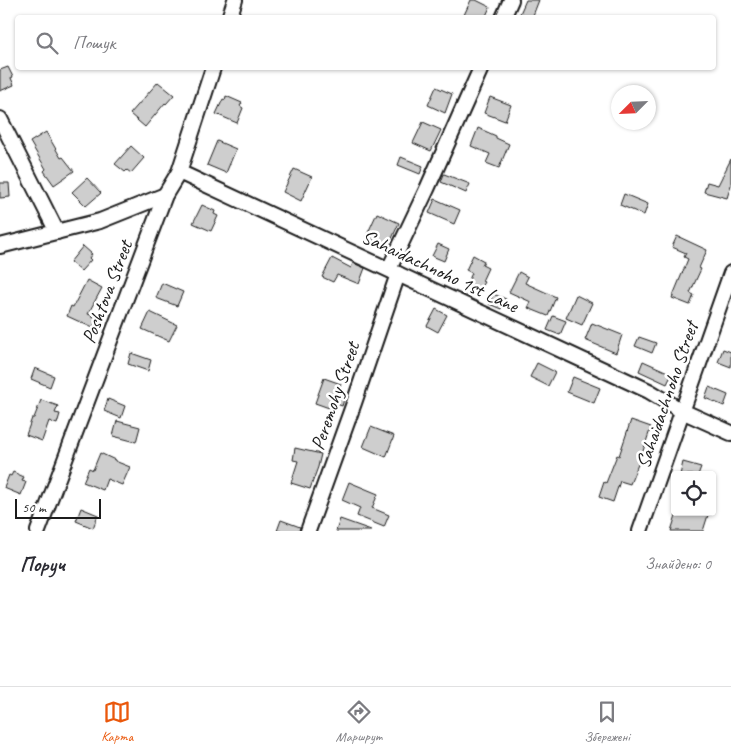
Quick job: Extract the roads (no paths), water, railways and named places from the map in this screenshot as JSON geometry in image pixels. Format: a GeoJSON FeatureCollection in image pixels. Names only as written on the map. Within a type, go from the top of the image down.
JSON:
{"type":"FeatureCollection","features":[{"type":"Feature","properties":{"kind":"street"},"geometry":{"type":"LineString","coordinates":[[230,15],[235,0]]}},
{"type":"Feature","properties":{"kind":"street"},"geometry":{"type":"LineString","coordinates":[[504,15],[511,0]]}},
{"type":"Feature","properties":{"kind":"street","name":"Poshtova Street"},"geometry":{"type":"LineString","coordinates":[[38,531],[165,196],[179,172],[212,70]]}},
{"type":"Feature","properties":{"kind":"street","name":"Peremohy Street"},"geometry":{"type":"LineString","coordinates":[[308,531],[354,403],[394,271],[427,189],[480,70]]}},
{"type":"Feature","properties":{"kind":"street"},"geometry":{"type":"LineString","coordinates":[[0,119],[57,232]]}},
{"type":"Feature","properties":{"kind":"street","name":"Sahaidachnoho 1st Lane"},"geometry":{"type":"LineString","coordinates":[[179,172],[649,391],[682,411],[731,433]]}},
{"type":"Feature","properties":{"kind":"street"},"geometry":{"type":"LineString","coordinates":[[0,246],[100,221],[165,196]]}},
{"type":"Feature","properties":{"kind":"street","name":"Sahaidachnoho Street"},"geometry":{"type":"LineString","coordinates":[[640,531],[731,273]]}}]}
